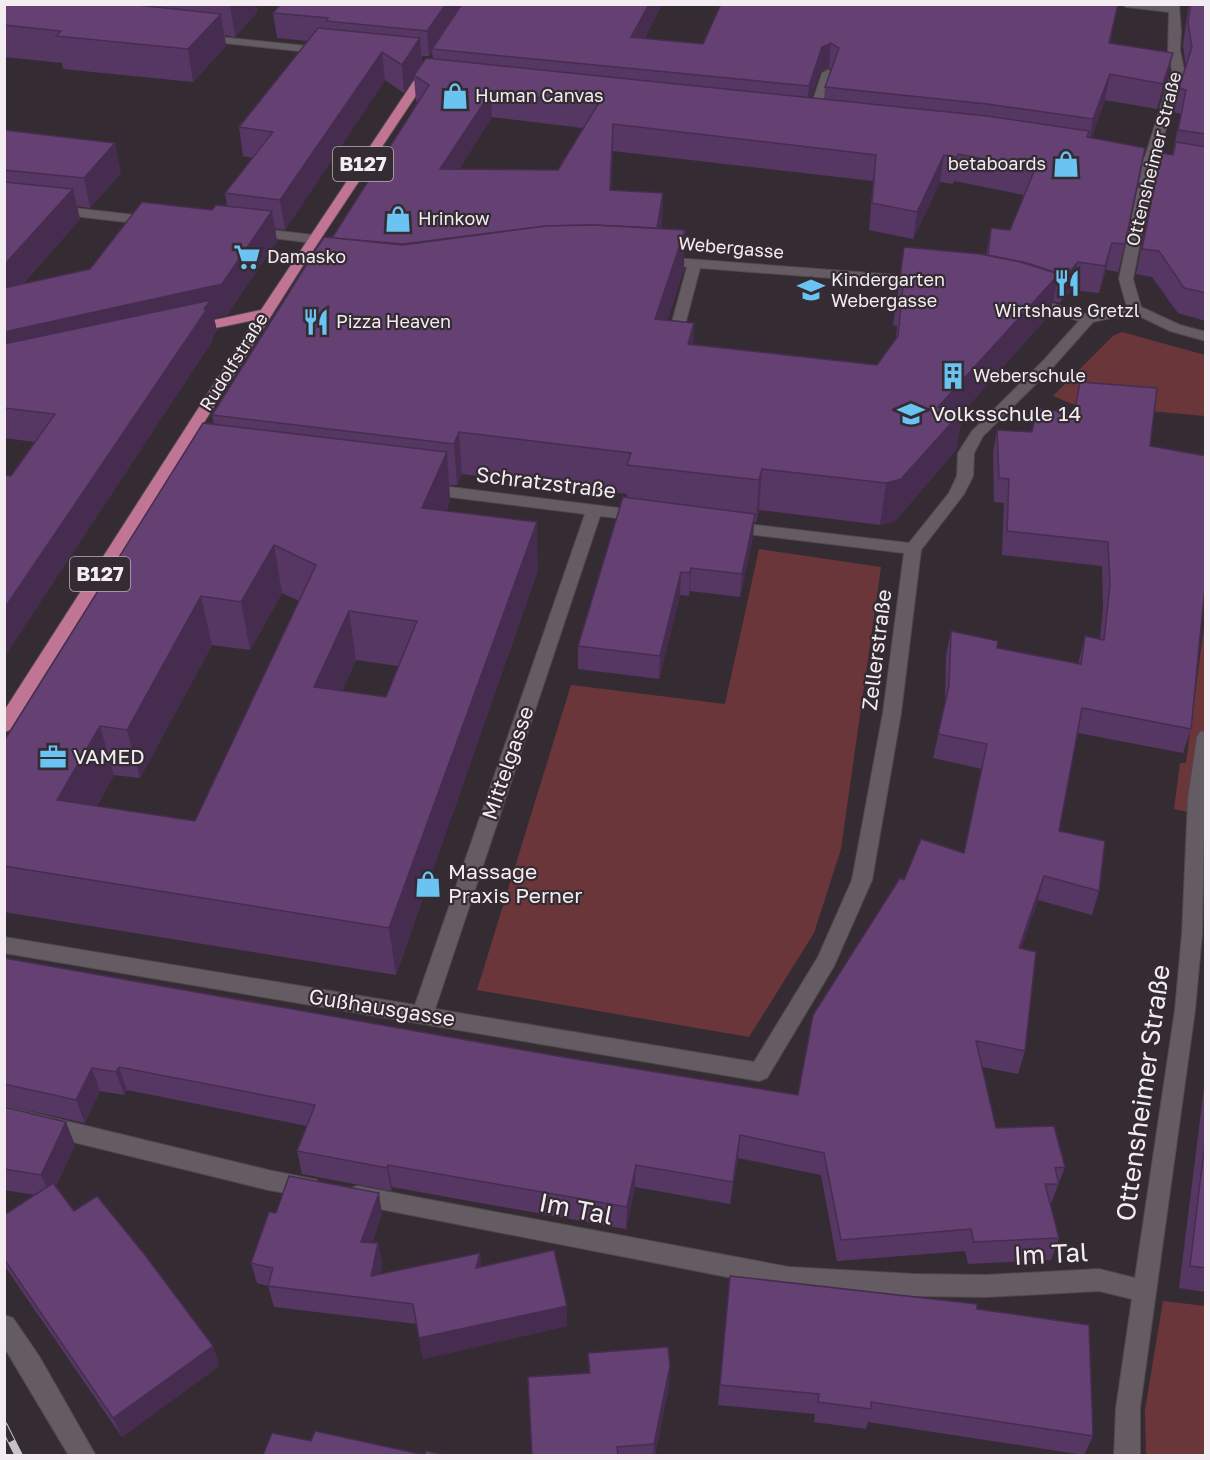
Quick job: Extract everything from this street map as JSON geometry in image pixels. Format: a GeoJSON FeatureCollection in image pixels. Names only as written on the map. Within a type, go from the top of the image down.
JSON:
{"type":"FeatureCollection","features":[{"type":"Feature","properties":{"kind":"main road","name":"Rudolfstraße"},"geometry":{"type":"LineString","coordinates":[[4,726],[295,267],[422,77],[431,59]]}},
{"type":"Feature","properties":{"kind":"main road"},"geometry":{"type":"LineString","coordinates":[[176,333],[266,313]]}},
{"type":"Feature","properties":{"kind":"street"},"geometry":{"type":"LineString","coordinates":[[1125,4],[1174,7]]}},
{"type":"Feature","properties":{"kind":"street","name":"Ottensheimer Straße"},"geometry":{"type":"LineString","coordinates":[[1134,309],[1126,279],[1154,159],[1178,70],[1174,50],[1176,32],[1174,7]]}},
{"type":"Feature","properties":{"kind":"street"},"geometry":{"type":"LineString","coordinates":[[185,36],[340,52]]}},
{"type":"Feature","properties":{"kind":"street"},"geometry":{"type":"LineString","coordinates":[[813,118],[828,73]]}},
{"type":"Feature","properties":{"kind":"street"},"geometry":{"type":"LineString","coordinates":[[422,77],[439,79]]}},
{"type":"Feature","properties":{"kind":"street"},"geometry":{"type":"LineString","coordinates":[[1101,154],[1154,159]]}},
{"type":"Feature","properties":{"kind":"street"},"geometry":{"type":"LineString","coordinates":[[4,204],[161,222]]}},
{"type":"Feature","properties":{"kind":"street"},"geometry":{"type":"LineString","coordinates":[[243,231],[313,239]]}},
{"type":"Feature","properties":{"kind":"street","name":"Webergasse"},"geometry":{"type":"LineString","coordinates":[[650,261],[695,262],[936,282]]}},
{"type":"Feature","properties":{"kind":"street"},"geometry":{"type":"LineString","coordinates":[[671,349],[695,262]]}},
{"type":"Feature","properties":{"kind":"street"},"geometry":{"type":"LineString","coordinates":[[295,267],[313,269]]}},
{"type":"Feature","properties":{"kind":"street"},"geometry":{"type":"LineString","coordinates":[[1016,296],[1088,319],[1134,309],[1175,328],[1206,337]]}},
{"type":"Feature","properties":{"kind":"street"},"geometry":{"type":"LineString","coordinates":[[713,524],[913,549],[956,494],[965,476],[966,453],[977,434],[1048,364],[1088,319]]}},
{"type":"Feature","properties":{"kind":"street"},"geometry":{"type":"LineString","coordinates":[[173,458],[197,461]]}},
{"type":"Feature","properties":{"kind":"street","name":"Schratzstraße"},"geometry":{"type":"LineString","coordinates":[[416,488],[654,517]]}},
{"type":"Feature","properties":{"kind":"street","name":"Mittelgasse"},"geometry":{"type":"LineString","coordinates":[[422,1015],[594,510]]}},
{"type":"Feature","properties":{"kind":"street","name":"Zellerstraße"},"geometry":{"type":"LineString","coordinates":[[759,1072],[827,960],[862,880],[892,713],[913,549]]}},
{"type":"Feature","properties":{"kind":"street","name":"Ottensheimer Straße"},"geometry":{"type":"LineString","coordinates":[[1127,1455],[1128,1408],[1185,1010],[1206,736]]}},
{"type":"Feature","properties":{"kind":"street","name":"Gußhausgasse"},"geometry":{"type":"LineString","coordinates":[[4,945],[759,1072]]}},
{"type":"Feature","properties":{"kind":"street","name":"Im Tal"},"geometry":{"type":"LineString","coordinates":[[4,1115],[256,1177],[789,1278],[913,1286],[976,1286],[1099,1280],[1145,1291]]}},
{"type":"Feature","properties":{"kind":"street"},"geometry":{"type":"LineString","coordinates":[[4,1326],[30,1364],[83,1455]]}},
{"type":"Feature","properties":{"kind":"shaded area"},"geometry":{"type":"Polygon","coordinates":[[[1122,332],[1205,355],[1205,416],[1072,404],[1053,396],[1113,336],[1122,332]]]}},
{"type":"Feature","properties":{"kind":"shaded area"},"geometry":{"type":"Polygon","coordinates":[[[759,549],[881,567],[841,849],[814,933],[749,1037],[477,990],[571,685],[725,704],[759,549]]]}},
{"type":"Feature","properties":{"kind":"shaded area"},"geometry":{"type":"Polygon","coordinates":[[[1205,619],[1205,816],[1174,809],[1180,763],[1186,763],[1205,619]]]}},
{"type":"Feature","properties":{"kind":"shaded area"},"geometry":{"type":"Polygon","coordinates":[[[1163,1301],[1205,1306],[1205,1455],[1146,1455],[1145,1410],[1163,1301]]]}},
{"type":"Feature","properties":{"kind":"building"},"geometry":{"type":"Polygon","coordinates":[[[4,4],[128,4],[221,14],[188,49],[56,36],[61,31],[4,25],[4,4]]]}},
{"type":"Feature","properties":{"kind":"building"},"geometry":{"type":"Polygon","coordinates":[[[281,4],[446,4],[427,31],[273,13],[281,4]]]}},
{"type":"Feature","properties":{"kind":"building"},"geometry":{"type":"Polygon","coordinates":[[[462,4],[649,4],[631,37],[703,44],[721,4],[1118,4],[1109,43],[1173,53],[1163,84],[1110,74],[1093,119],[987,104],[825,87],[839,48],[831,43],[822,47],[809,86],[432,49],[462,4]]]}},
{"type":"Feature","properties":{"kind":"building"},"geometry":{"type":"Polygon","coordinates":[[[1191,4],[1206,4],[1206,134],[1178,130],[1186,90],[1179,88],[1192,47],[1188,22],[1191,4]]]}},
{"type":"Feature","properties":{"kind":"building"},"geometry":{"type":"Polygon","coordinates":[[[318,28],[420,38],[402,65],[382,52],[280,200],[225,193],[273,132],[239,127],[318,28]]]}},
{"type":"Feature","properties":{"kind":"building"},"geometry":{"type":"Polygon","coordinates":[[[426,58],[987,116],[1089,131],[1087,137],[1145,148],[1125,244],[1112,243],[1105,266],[1078,262],[1066,276],[1027,263],[988,255],[991,228],[1010,230],[1035,169],[958,154],[957,157],[944,155],[917,212],[872,203],[876,155],[613,124],[610,190],[663,193],[657,228],[593,225],[546,226],[403,244],[332,238],[429,85],[414,75],[426,58]],[[491,92],[440,169],[558,170],[598,104],[491,92]]]}},
{"type":"Feature","properties":{"kind":"building"},"geometry":{"type":"Polygon","coordinates":[[[4,130],[115,143],[84,178],[4,170],[4,130]]]}},
{"type":"Feature","properties":{"kind":"building"},"geometry":{"type":"Polygon","coordinates":[[[1176,142],[1206,147],[1206,293],[1184,288],[1159,251],[1142,249],[1161,153],[1173,155],[1176,142]]]}},
{"type":"Feature","properties":{"kind":"building"},"geometry":{"type":"Polygon","coordinates":[[[4,182],[73,189],[4,265],[4,182]]]}},
{"type":"Feature","properties":{"kind":"building"},"geometry":{"type":"Polygon","coordinates":[[[142,202],[212,210],[216,205],[272,211],[222,284],[4,332],[4,288],[90,269],[142,202]]]}},
{"type":"Feature","properties":{"kind":"building"},"geometry":{"type":"Polygon","coordinates":[[[593,225],[685,230],[655,319],[694,323],[688,344],[877,365],[898,336],[903,286],[899,285],[904,247],[980,254],[1020,262],[1059,274],[938,407],[964,409],[901,479],[886,483],[762,469],[759,480],[627,465],[631,453],[459,432],[454,444],[212,415],[324,237],[403,245],[546,226],[593,225]]]}},
{"type":"Feature","properties":{"kind":"building"},"geometry":{"type":"Polygon","coordinates":[[[211,300],[4,609],[4,475],[11,476],[55,414],[4,408],[4,344],[211,300]]]}},
{"type":"Feature","properties":{"kind":"building"},"geometry":{"type":"Polygon","coordinates":[[[1080,382],[1157,388],[1150,446],[1206,456],[1206,576],[1191,729],[1082,708],[1059,831],[1105,841],[1099,891],[1044,876],[1019,948],[1036,952],[1025,1051],[976,1041],[996,1128],[1054,1126],[1065,1167],[1055,1168],[1059,1184],[1045,1184],[1059,1238],[974,1242],[971,1229],[841,1240],[824,1153],[740,1135],[733,1182],[636,1165],[627,1207],[297,1151],[315,1105],[119,1067],[116,1072],[92,1068],[76,1100],[4,1084],[4,958],[563,1057],[798,1095],[813,1015],[900,878],[904,880],[921,839],[964,853],[987,744],[938,734],[949,686],[951,631],[998,641],[997,648],[1081,664],[1085,636],[1104,640],[1110,584],[1108,542],[1007,531],[1009,479],[999,478],[997,430],[1032,432],[1037,408],[1074,414],[1080,382]]]}},
{"type":"Feature","properties":{"kind":"building"},"geometry":{"type":"Polygon","coordinates":[[[203,423],[447,452],[422,508],[537,522],[389,928],[4,866],[4,741],[203,423]],[[274,545],[241,602],[201,596],[127,730],[100,726],[57,800],[195,821],[316,565],[274,545]],[[349,611],[314,687],[386,697],[417,621],[349,611]]]}},
{"type":"Feature","properties":{"kind":"building"},"geometry":{"type":"Polygon","coordinates":[[[623,497],[755,514],[742,574],[691,568],[690,573],[681,572],[660,656],[578,646],[623,497]]]}},
{"type":"Feature","properties":{"kind":"building"},"geometry":{"type":"Polygon","coordinates":[[[4,1107],[66,1122],[41,1175],[4,1169],[4,1107]]]}},
{"type":"Feature","properties":{"kind":"building"},"geometry":{"type":"Polygon","coordinates":[[[1206,1133],[1206,1268],[1190,1266],[1206,1133]]]}},
{"type":"Feature","properties":{"kind":"building"},"geometry":{"type":"Polygon","coordinates":[[[289,1176],[379,1193],[361,1242],[378,1243],[371,1276],[480,1253],[476,1268],[554,1250],[567,1306],[419,1338],[413,1304],[268,1286],[273,1268],[251,1263],[269,1212],[276,1213],[289,1176]]]}},
{"type":"Feature","properties":{"kind":"building"},"geometry":{"type":"Polygon","coordinates":[[[53,1183],[74,1211],[97,1196],[145,1255],[213,1346],[113,1418],[4,1259],[4,1215],[53,1183]]]}},
{"type":"Feature","properties":{"kind":"building"},"geometry":{"type":"Polygon","coordinates":[[[730,1276],[977,1304],[977,1309],[1089,1325],[1093,1436],[871,1402],[871,1409],[818,1402],[819,1394],[720,1385],[730,1276]]]}},
{"type":"Feature","properties":{"kind":"building"},"geometry":{"type":"Polygon","coordinates":[[[668,1347],[670,1366],[654,1444],[617,1447],[618,1455],[532,1455],[528,1377],[590,1373],[588,1353],[668,1347]]]}},
{"type":"Feature","properties":{"kind":"building"},"geometry":{"type":"Polygon","coordinates":[[[315,1431],[425,1455],[263,1455],[272,1433],[311,1441],[315,1431]]]}},
{"type":"Feature","properties":{"kind":"building"},"geometry":{"type":"Polygon","coordinates":[[[426,1451],[443,1455],[425,1455],[426,1451]]]}},
{"type":"Feature","properties":{"kind":"railway"},"geometry":{"type":"LineString","coordinates":[[4,1426],[19,1456]]}},
{"type":"Feature","properties":{"kind":"place","name":"Human Canvas"},"geometry":{"type":"Point","coordinates":[455,96]}},
{"type":"Feature","properties":{"kind":"place","name":"betaboards"},"geometry":{"type":"Point","coordinates":[1066,164]}},
{"type":"Feature","properties":{"kind":"place","name":"Hrinkow"},"geometry":{"type":"Point","coordinates":[398,219]}},
{"type":"Feature","properties":{"kind":"place","name":"Damasko"},"geometry":{"type":"Point","coordinates":[247,257]}},
{"type":"Feature","properties":{"kind":"place","name":"Wirtshaus Gretzl"},"geometry":{"type":"Point","coordinates":[1067,283]}},
{"type":"Feature","properties":{"kind":"place","name":"Kindergarten Webergasse"},"geometry":{"type":"Point","coordinates":[811,290]}},
{"type":"Feature","properties":{"kind":"place","name":"Pizza Heaven"},"geometry":{"type":"Point","coordinates":[316,322]}},
{"type":"Feature","properties":{"kind":"place","name":"Weberschule"},"geometry":{"type":"Point","coordinates":[953,376]}},
{"type":"Feature","properties":{"kind":"place","name":"Volksschule 14"},"geometry":{"type":"Point","coordinates":[911,414]}},
{"type":"Feature","properties":{"kind":"place","name":"VAMED"},"geometry":{"type":"Point","coordinates":[53,757]}},
{"type":"Feature","properties":{"kind":"place","name":"Massage Praxis Perner"},"geometry":{"type":"Point","coordinates":[428,884]}}]}
